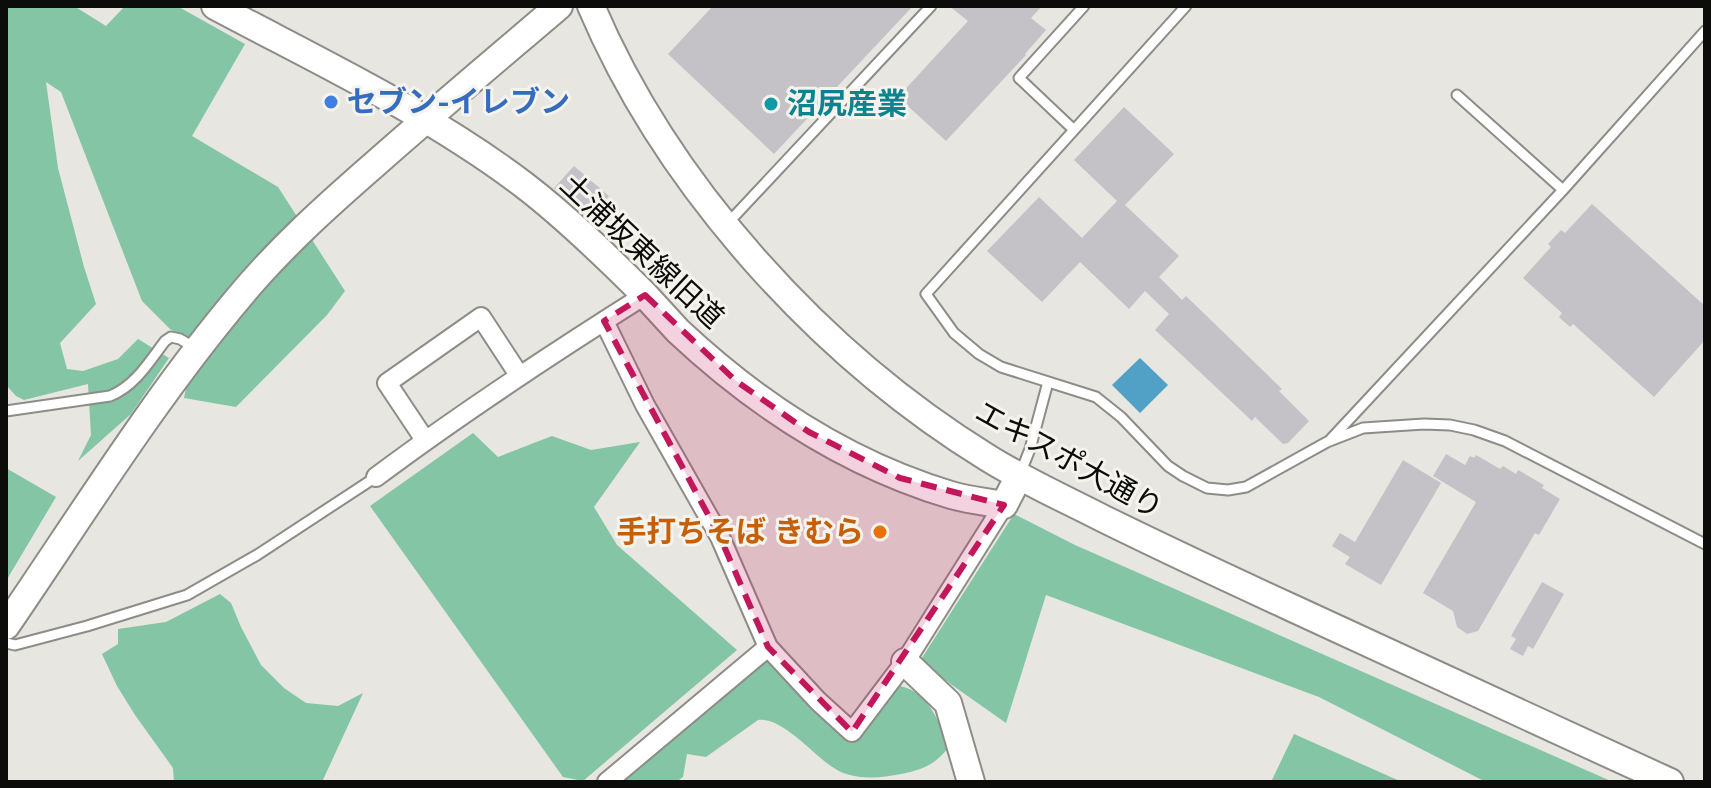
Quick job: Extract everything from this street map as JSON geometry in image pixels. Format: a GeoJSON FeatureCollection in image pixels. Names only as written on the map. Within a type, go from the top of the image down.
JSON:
{"type":"FeatureCollection","features":[{"type":"Feature","properties":{"kind":"street","name":"土浦坂東線旧道"},"geometry":{"type":"LineString","coordinates":[[215,6],[426,119],[526,186],[574,227],[675,328],[766,405],[809,432],[900,478],[952,495],[1004,505]]}},
{"type":"Feature","properties":{"kind":"street"},"geometry":{"type":"LineString","coordinates":[[6,626],[157,405],[241,294],[312,220],[559,6]]}},
{"type":"Feature","properties":{"kind":"street","name":"エキスポ大通り"},"geometry":{"type":"LineString","coordinates":[[591,6],[649,117],[725,226],[793,302],[850,356],[903,399],[1019,476],[1131,532],[1670,782]]}},
{"type":"Feature","properties":{"kind":"street"},"geometry":{"type":"LineString","coordinates":[[376,477],[519,375],[645,295]]}},
{"type":"Feature","properties":{"kind":"street"},"geometry":{"type":"LineString","coordinates":[[425,440],[387,383],[481,317],[519,375]]}},
{"type":"Feature","properties":{"kind":"street"},"geometry":{"type":"LineString","coordinates":[[604,321],[645,405],[720,537],[768,647],[852,732],[905,662],[1019,476]]}},
{"type":"Feature","properties":{"kind":"street"},"geometry":{"type":"LineString","coordinates":[[607,782],[768,647]]}},
{"type":"Feature","properties":{"kind":"street"},"geometry":{"type":"LineString","coordinates":[[905,662],[948,703],[971,782]]}},
{"type":"Feature","properties":{"kind":"lane"},"geometry":{"type":"LineString","coordinates":[[725,226],[931,6]]}},
{"type":"Feature","properties":{"kind":"lane"},"geometry":{"type":"LineString","coordinates":[[1074,130],[1019,78],[1084,6]]}},
{"type":"Feature","properties":{"kind":"lane"},"geometry":{"type":"LineString","coordinates":[[1186,6],[926,294],[954,333],[1001,367],[1096,397],[1121,417],[1168,466],[1207,488],[1228,490],[1246,487],[1327,442],[1363,428],[1450,425],[1505,441],[1705,544]]}},
{"type":"Feature","properties":{"kind":"lane"},"geometry":{"type":"LineString","coordinates":[[1327,442],[1563,190],[1705,31]]}},
{"type":"Feature","properties":{"kind":"lane"},"geometry":{"type":"LineString","coordinates":[[1457,95],[1563,190]]}},
{"type":"Feature","properties":{"kind":"lane"},"geometry":{"type":"LineString","coordinates":[[6,411],[110,396],[122,391],[171,337],[198,349]]}},
{"type":"Feature","properties":{"kind":"lane"},"geometry":{"type":"LineString","coordinates":[[1019,476],[1030,449],[1048,382]]}},
{"type":"Feature","properties":{"kind":"lane"},"geometry":{"type":"LineString","coordinates":[[6,643],[15,645],[87,626],[187,595],[257,555],[376,477]]}},
{"type":"Feature","properties":{"kind":"highlighted area"},"geometry":{"type":"Polygon","coordinates":[[[645,295],[736,381],[809,432],[900,478],[1004,505],[852,732],[768,647],[720,537],[604,321],[645,295]]]}},
{"type":"Feature","properties":{"kind":"green space"},"geometry":{"type":"Polygon","coordinates":[[[9,6],[74,6],[106,26],[125,6],[177,6],[245,44],[192,136],[278,187],[345,291],[327,315],[236,407],[184,398],[187,383],[210,352],[170,329],[142,301],[61,92],[46,82],[58,168],[96,304],[60,343],[67,369],[83,371],[118,359],[138,339],[169,358],[131,414],[78,461],[91,435],[88,384],[24,400],[6,385],[6,11],[9,6]]]}},
{"type":"Feature","properties":{"kind":"green space"},"geometry":{"type":"Polygon","coordinates":[[[473,433],[498,457],[552,436],[591,450],[640,442],[594,507],[617,545],[737,650],[583,781],[563,777],[370,506],[473,433]]]}},
{"type":"Feature","properties":{"kind":"green space"},"geometry":{"type":"Polygon","coordinates":[[[6,468],[56,497],[6,581],[6,468]]]}},
{"type":"Feature","properties":{"kind":"green space"},"geometry":{"type":"Polygon","coordinates":[[[1014,514],[1075,545],[1613,782],[1486,782],[1319,697],[1046,595],[1006,723],[920,661],[1014,514]]]}},
{"type":"Feature","properties":{"kind":"green space"},"geometry":{"type":"Polygon","coordinates":[[[220,594],[231,603],[261,665],[284,688],[306,703],[338,706],[363,693],[322,782],[174,782],[173,768],[117,686],[102,654],[118,644],[118,629],[166,622],[220,594]]]}},
{"type":"Feature","properties":{"kind":"green space"},"geometry":{"type":"Polygon","coordinates":[[[762,659],[770,659],[853,740],[894,685],[905,687],[915,692],[930,708],[948,748],[933,763],[915,771],[884,777],[858,777],[834,768],[777,724],[758,720],[706,757],[687,754],[683,777],[676,782],[616,782],[762,659]]]}},
{"type":"Feature","properties":{"kind":"green space"},"geometry":{"type":"Polygon","coordinates":[[[1294,734],[1402,782],[1271,782],[1294,734]]]}},
{"type":"Feature","properties":{"kind":"water"},"geometry":{"type":"Polygon","coordinates":[[[1140,358],[1168,385],[1140,413],[1112,385],[1140,358]]]}},
{"type":"Feature","properties":{"kind":"building","name":"沼尻産業"},"geometry":{"type":"Polygon","coordinates":[[[713,6],[913,6],[774,154],[668,54],[713,6]]]}},
{"type":"Feature","properties":{"kind":"building"},"geometry":{"type":"Polygon","coordinates":[[[949,6],[1042,6],[1031,18],[1046,30],[946,141],[898,97],[968,21],[949,6]]]}},
{"type":"Feature","properties":{"kind":"building"},"geometry":{"type":"Polygon","coordinates":[[[1124,107],[1174,154],[1125,205],[1179,256],[1159,277],[1182,300],[1186,296],[1282,389],[1279,391],[1309,421],[1288,443],[1283,444],[1255,417],[1252,421],[1155,330],[1169,314],[1145,291],[1129,309],[1080,262],[1042,302],[987,251],[1039,197],[1082,238],[1117,201],[1074,160],[1124,107]]]}},
{"type":"Feature","properties":{"kind":"building"},"geometry":{"type":"Polygon","coordinates":[[[574,166],[609,196],[590,219],[554,188],[574,166]]]}},
{"type":"Feature","properties":{"kind":"building"},"geometry":{"type":"Polygon","coordinates":[[[1592,204],[1705,306],[1705,340],[1654,397],[1573,324],[1570,327],[1559,317],[1562,313],[1523,278],[1551,247],[1548,244],[1561,230],[1565,233],[1592,204]]]}},
{"type":"Feature","properties":{"kind":"building"},"geometry":{"type":"Polygon","coordinates":[[[1446,454],[1465,465],[1470,456],[1474,458],[1476,455],[1500,469],[1503,466],[1516,474],[1518,470],[1544,485],[1542,488],[1560,499],[1539,535],[1535,533],[1478,631],[1467,634],[1457,627],[1453,611],[1423,593],[1476,502],[1433,476],[1446,454]]]}},
{"type":"Feature","properties":{"kind":"building"},"geometry":{"type":"Polygon","coordinates":[[[1403,460],[1441,483],[1381,585],[1345,564],[1350,557],[1332,546],[1340,533],[1355,542],[1403,460]]]}},
{"type":"Feature","properties":{"kind":"building"},"geometry":{"type":"Polygon","coordinates":[[[1542,582],[1564,594],[1533,649],[1528,646],[1523,656],[1510,649],[1516,639],[1511,636],[1542,582]]]}},
{"type":"Feature","properties":{"kind":"place","name":"セブン-イレブン"},"geometry":{"type":"Point","coordinates":[331,102]}},
{"type":"Feature","properties":{"kind":"place","name":"沼尻産業"},"geometry":{"type":"Point","coordinates":[771,104]}},
{"type":"Feature","properties":{"kind":"place","name":"手打ちそば きむら"},"geometry":{"type":"Point","coordinates":[880,532]}}]}
